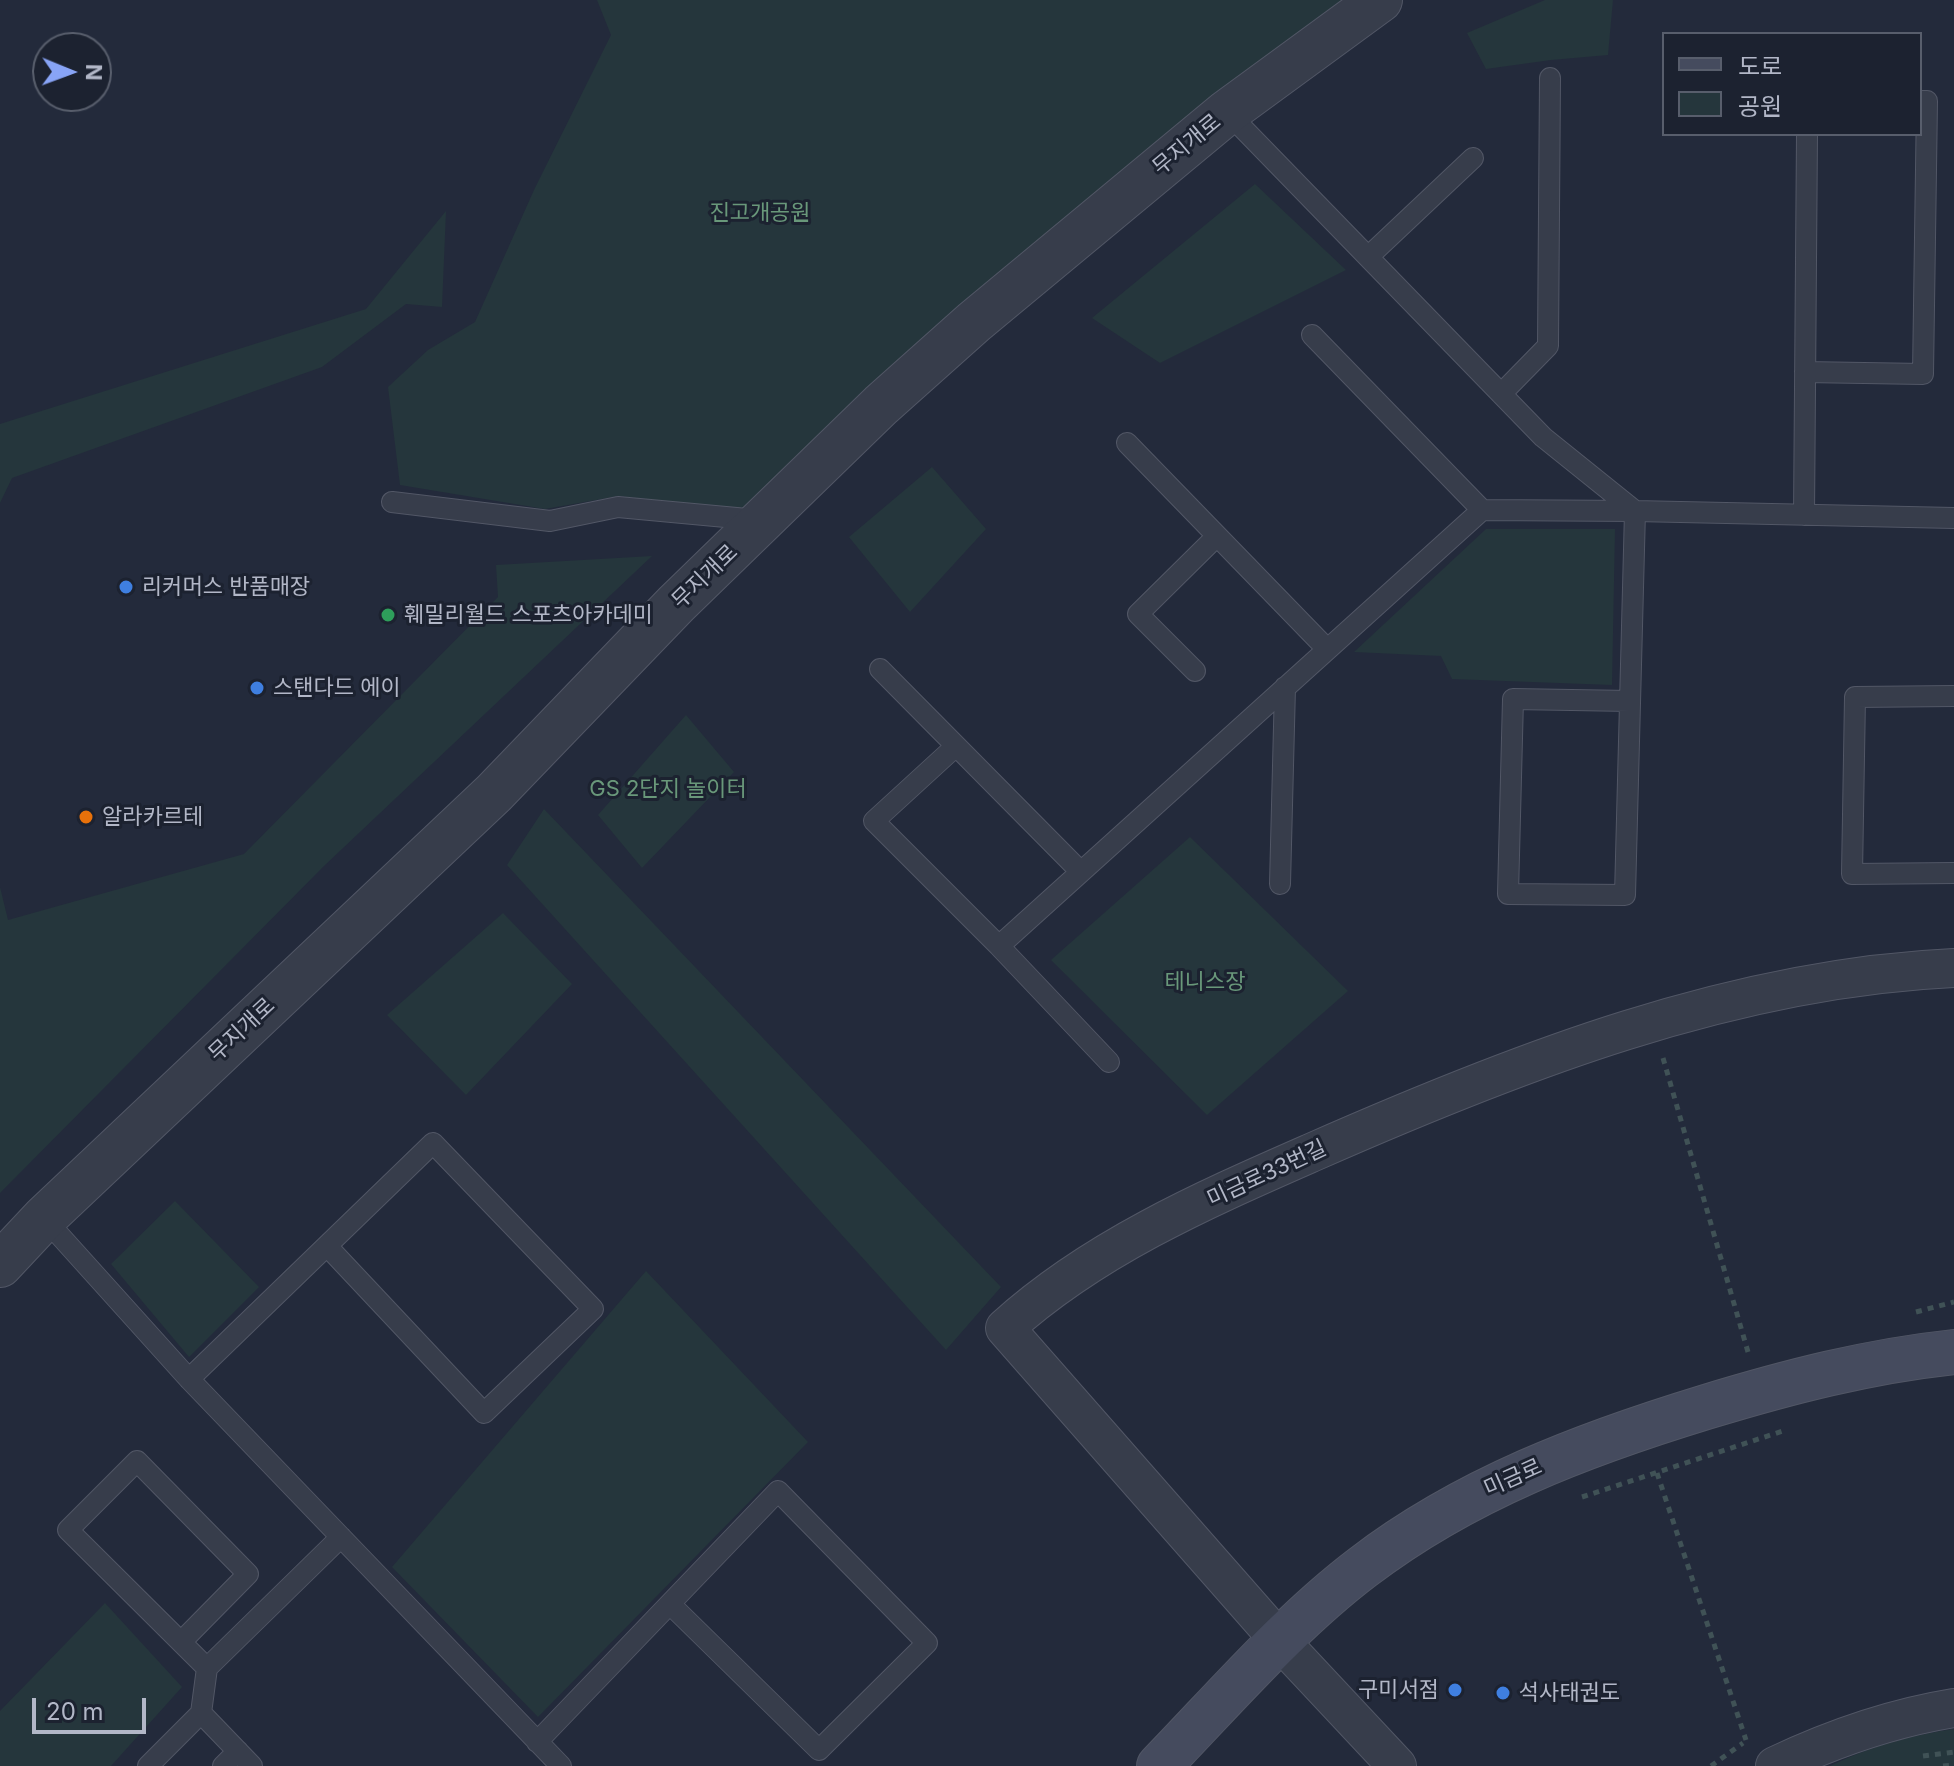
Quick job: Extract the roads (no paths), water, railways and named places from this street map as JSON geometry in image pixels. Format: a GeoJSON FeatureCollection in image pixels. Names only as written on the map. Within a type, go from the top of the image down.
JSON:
{"type":"FeatureCollection","features":[{"type":"Feature","properties":{"kind":"main road","name":"미금로"},"geometry":{"type":"LineString","coordinates":[[1159,1766],[1280,1641],[1361,1568],[1428,1521],[1483,1491],[1608,1440],[1777,1386],[1859,1366],[1954,1352]]}},
{"type":"Feature","properties":{"kind":"street","name":"무지개로"},"geometry":{"type":"LineString","coordinates":[[0,1265],[44,1218],[494,793],[676,604],[881,405],[974,322],[1227,112],[1380,0]]}},
{"type":"Feature","properties":{"kind":"street","name":"미금로33번길"},"geometry":{"type":"LineString","coordinates":[[1280,1641],[1005,1328],[1038,1298],[1175,1216],[1330,1144],[1491,1077],[1735,1001],[1854,977],[1954,968]]}},
{"type":"Feature","properties":{"kind":"street"},"geometry":{"type":"LineString","coordinates":[[1280,1641],[1397,1766]]}},
{"type":"Feature","properties":{"kind":"street"},"geometry":{"type":"LineString","coordinates":[[1775,1766],[1878,1725],[1954,1708]]}},
{"type":"Feature","properties":{"kind":"lane"},"geometry":{"type":"LineString","coordinates":[[1501,394],[1548,346],[1550,78]]}},
{"type":"Feature","properties":{"kind":"lane"},"geometry":{"type":"LineString","coordinates":[[1805,372],[1923,374],[1927,101],[1922,101]]}},
{"type":"Feature","properties":{"kind":"lane"},"geometry":{"type":"LineString","coordinates":[[1227,112],[1543,437],[1635,511]]}},
{"type":"Feature","properties":{"kind":"lane"},"geometry":{"type":"LineString","coordinates":[[1804,515],[1807,136]]}},
{"type":"Feature","properties":{"kind":"lane"},"geometry":{"type":"LineString","coordinates":[[1368,257],[1473,158]]}},
{"type":"Feature","properties":{"kind":"lane"},"geometry":{"type":"LineString","coordinates":[[1312,335],[1482,510]]}},
{"type":"Feature","properties":{"kind":"lane"},"geometry":{"type":"LineString","coordinates":[[1127,443],[1327,649]]}},
{"type":"Feature","properties":{"kind":"lane"},"geometry":{"type":"LineString","coordinates":[[392,502],[550,521],[618,507],[762,521]]}},
{"type":"Feature","properties":{"kind":"lane"},"geometry":{"type":"LineString","coordinates":[[999,946],[1482,510],[1954,518]]}},
{"type":"Feature","properties":{"kind":"lane"},"geometry":{"type":"LineString","coordinates":[[1630,701],[1513,699],[1508,894],[1625,895],[1635,511]]}},
{"type":"Feature","properties":{"kind":"lane"},"geometry":{"type":"LineString","coordinates":[[1195,671],[1138,614],[1217,536]]}},
{"type":"Feature","properties":{"kind":"lane"},"geometry":{"type":"LineString","coordinates":[[880,669],[1081,872]]}},
{"type":"Feature","properties":{"kind":"lane"},"geometry":{"type":"LineString","coordinates":[[1280,884],[1285,687]]}},
{"type":"Feature","properties":{"kind":"lane"},"geometry":{"type":"LineString","coordinates":[[1954,696],[1855,697],[1852,874],[1954,873]]}},
{"type":"Feature","properties":{"kind":"lane"},"geometry":{"type":"LineString","coordinates":[[956,746],[874,821],[1109,1062]]}},
{"type":"Feature","properties":{"kind":"lane"},"geometry":{"type":"LineString","coordinates":[[189,1379],[433,1143],[593,1309],[484,1413],[327,1246]]}},
{"type":"Feature","properties":{"kind":"lane"},"geometry":{"type":"LineString","coordinates":[[44,1218],[189,1379],[561,1766]]}},
{"type":"Feature","properties":{"kind":"lane"},"geometry":{"type":"LineString","coordinates":[[181,1642],[248,1574],[137,1461],[68,1530],[207,1668]]}},
{"type":"Feature","properties":{"kind":"lane"},"geometry":{"type":"LineString","coordinates":[[537,1742],[778,1491],[927,1643],[819,1750],[671,1605]]}},
{"type":"Feature","properties":{"kind":"lane"},"geometry":{"type":"LineString","coordinates":[[148,1766],[201,1713],[207,1668],[341,1537]]}},
{"type":"Feature","properties":{"kind":"lane"},"geometry":{"type":"LineString","coordinates":[[201,1713],[238,1761]]}},
{"type":"Feature","properties":{"kind":"place","name":"리커머스 반품매장"},"geometry":{"type":"Point","coordinates":[126,587]}},
{"type":"Feature","properties":{"kind":"place","name":"훼밀리월드 스포츠아카데미"},"geometry":{"type":"Point","coordinates":[388,615]}},
{"type":"Feature","properties":{"kind":"place","name":"스탠다드 에이"},"geometry":{"type":"Point","coordinates":[257,688]}},
{"type":"Feature","properties":{"kind":"place","name":"알라카르테"},"geometry":{"type":"Point","coordinates":[86,817]}},
{"type":"Feature","properties":{"kind":"place","name":"구미서점"},"geometry":{"type":"Point","coordinates":[1455,1690]}},
{"type":"Feature","properties":{"kind":"place","name":"석사태권도"},"geometry":{"type":"Point","coordinates":[1503,1693]}},
{"type":"Feature","properties":{"kind":"park label","name":"진고개공원"},"geometry":{"type":"Point","coordinates":[760,213]}},
{"type":"Feature","properties":{"kind":"park label","name":"GS 2단지 놀이터"},"geometry":{"type":"Point","coordinates":[668,789]}},
{"type":"Feature","properties":{"kind":"park label","name":"테니스장"},"geometry":{"type":"Point","coordinates":[1205,982]}}]}
